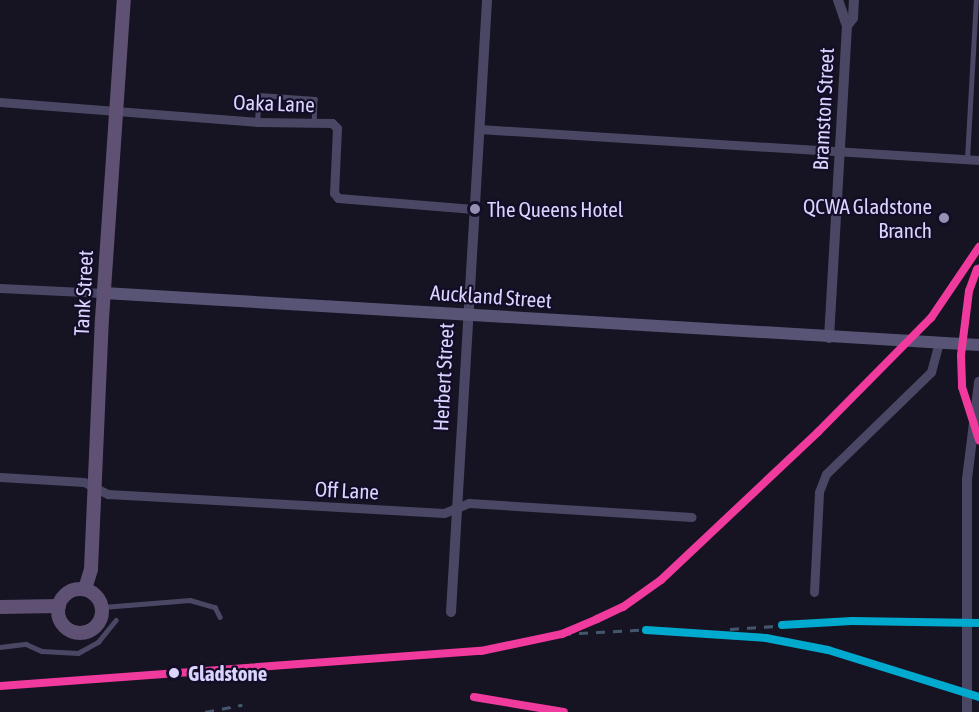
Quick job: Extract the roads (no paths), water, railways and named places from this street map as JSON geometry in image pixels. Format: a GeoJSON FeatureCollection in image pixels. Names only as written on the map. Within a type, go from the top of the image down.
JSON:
{"type":"FeatureCollection","features":[{"type":"Feature","properties":{"kind":"main road","name":"Tank Street"},"geometry":{"type":"LineString","coordinates":[[85,589],[91,569],[104,293],[124,0]]}},
{"type":"Feature","properties":{"kind":"main road","name":"Auckland Street"},"geometry":{"type":"LineString","coordinates":[[104,293],[829,338],[979,345]]}},
{"type":"Feature","properties":{"kind":"main road"},"geometry":{"type":"LineString","coordinates":[[85,589],[97,595],[103,608],[95,627],[81,633],[66,628],[59,606],[71,590],[85,589]]}},
{"type":"Feature","properties":{"kind":"main road"},"geometry":{"type":"LineString","coordinates":[[0,607],[59,606]]}},
{"type":"Feature","properties":{"kind":"street","name":"Herbert Street"},"geometry":{"type":"LineString","coordinates":[[451,612],[466,314],[487,0]]}},
{"type":"Feature","properties":{"kind":"street","name":"Bramston Street"},"geometry":{"type":"LineString","coordinates":[[829,338],[847,26],[838,0]]}},
{"type":"Feature","properties":{"kind":"street","name":"Bramston Street"},"geometry":{"type":"LineString","coordinates":[[847,26],[853,18],[854,0]]}},
{"type":"Feature","properties":{"kind":"street","name":"Oaka Lane"},"geometry":{"type":"LineString","coordinates":[[0,102],[253,121],[332,123],[337,128],[334,193],[338,198],[474,209]]}},
{"type":"Feature","properties":{"kind":"street"},"geometry":{"type":"LineString","coordinates":[[479,129],[979,160]]}},
{"type":"Feature","properties":{"kind":"street","name":"Auckland Street"},"geometry":{"type":"LineString","coordinates":[[0,288],[104,293]]}},
{"type":"Feature","properties":{"kind":"street"},"geometry":{"type":"LineString","coordinates":[[814,592],[819,492],[826,474],[931,372],[939,343]]}},
{"type":"Feature","properties":{"kind":"street"},"geometry":{"type":"LineString","coordinates":[[967,712],[967,479],[979,381]]}},
{"type":"Feature","properties":{"kind":"street","name":"Off Lane"},"geometry":{"type":"LineString","coordinates":[[0,477],[84,482],[121,495],[444,513],[469,502],[692,517]]}},
{"type":"Feature","properties":{"kind":"lane"},"geometry":{"type":"LineString","coordinates":[[967,160],[976,0]]}},
{"type":"Feature","properties":{"kind":"lane"},"geometry":{"type":"LineString","coordinates":[[253,121],[259,95],[315,99],[314,122]]}},
{"type":"Feature","properties":{"kind":"lane"},"geometry":{"type":"LineString","coordinates":[[103,608],[190,600],[214,607],[220,617]]}},
{"type":"Feature","properties":{"kind":"lane"},"geometry":{"type":"LineString","coordinates":[[0,647],[26,644],[42,651],[78,653],[98,642],[116,621]]}},
{"type":"Feature","properties":{"kind":"railway"},"geometry":{"type":"LineString","coordinates":[[979,264],[969,291],[961,355],[962,387],[979,440]]}},
{"type":"Feature","properties":{"kind":"railway"},"geometry":{"type":"LineString","coordinates":[[730,629],[852,621],[979,623]]}},
{"type":"Feature","properties":{"kind":"railway"},"geometry":{"type":"LineString","coordinates":[[562,634],[654,629]]}},
{"type":"Feature","properties":{"kind":"railway"},"geometry":{"type":"LineString","coordinates":[[646,630],[766,638],[828,650],[979,697]]}},
{"type":"Feature","properties":{"kind":"railway"},"geometry":{"type":"LineString","coordinates":[[474,697],[564,712]]}},
{"type":"Feature","properties":{"kind":"railway"},"geometry":{"type":"LineString","coordinates":[[205,712],[242,705]]}},
{"type":"Feature","properties":{"kind":"place","name":"The Queens Hotel"},"geometry":{"type":"Point","coordinates":[475,209]}},
{"type":"Feature","properties":{"kind":"place","name":"QCWA Gladstone Branch"},"geometry":{"type":"Point","coordinates":[944,218]}},
{"type":"Feature","properties":{"kind":"place","name":"Gladstone"},"geometry":{"type":"Point","coordinates":[174,673]}}]}
